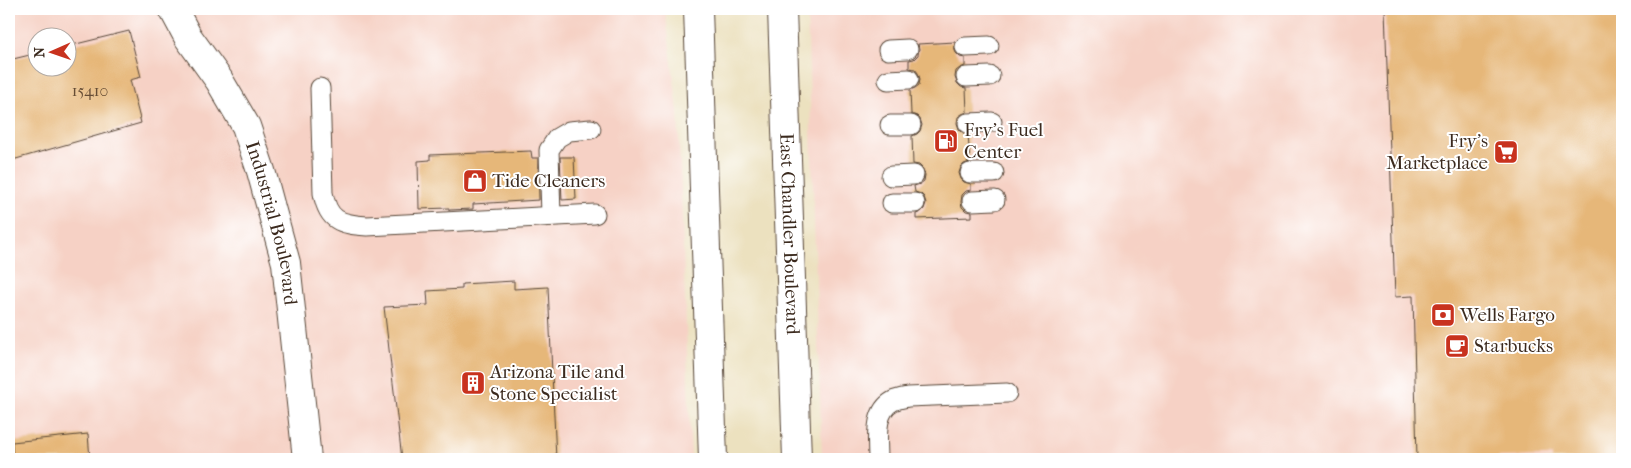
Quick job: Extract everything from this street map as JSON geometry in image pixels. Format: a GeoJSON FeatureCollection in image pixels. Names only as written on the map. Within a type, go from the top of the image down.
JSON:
{"type":"FeatureCollection","features":[{"type":"Feature","properties":{"kind":"main road","name":"Industrial Boulevard"},"geometry":{"type":"LineString","coordinates":[[173,9],[188,37],[219,80],[246,126],[261,171],[286,263],[307,459]]}},
{"type":"Feature","properties":{"kind":"main road"},"geometry":{"type":"LineString","coordinates":[[698,9],[713,459]]}},
{"type":"Feature","properties":{"kind":"main road","name":"East Chandler Boulevard"},"geometry":{"type":"LineString","coordinates":[[782,9],[797,459]]}},
{"type":"Feature","properties":{"kind":"lane"},"geometry":{"type":"LineString","coordinates":[[965,47],[989,46]]}},
{"type":"Feature","properties":{"kind":"lane"},"geometry":{"type":"LineString","coordinates":[[888,50],[908,49]]}},
{"type":"Feature","properties":{"kind":"lane"},"geometry":{"type":"LineString","coordinates":[[966,77],[990,76]]}},
{"type":"Feature","properties":{"kind":"lane"},"geometry":{"type":"LineString","coordinates":[[888,80],[909,79]]}},
{"type":"Feature","properties":{"kind":"lane"},"geometry":{"type":"LineString","coordinates":[[320,88],[323,193],[326,208],[334,218],[350,225],[367,226],[595,214]]}},
{"type":"Feature","properties":{"kind":"lane"},"geometry":{"type":"LineString","coordinates":[[968,123],[992,122]]}},
{"type":"Feature","properties":{"kind":"lane"},"geometry":{"type":"LineString","coordinates":[[890,125],[912,125]]}},
{"type":"Feature","properties":{"kind":"lane"},"geometry":{"type":"LineString","coordinates":[[551,216],[549,150],[558,138],[570,132],[591,129]]}},
{"type":"Feature","properties":{"kind":"lane"},"geometry":{"type":"LineString","coordinates":[[970,173],[994,173]]}},
{"type":"Feature","properties":{"kind":"lane"},"geometry":{"type":"LineString","coordinates":[[891,176],[914,175]]}},
{"type":"Feature","properties":{"kind":"lane"},"geometry":{"type":"LineString","coordinates":[[972,201],[995,200]]}},
{"type":"Feature","properties":{"kind":"lane"},"geometry":{"type":"LineString","coordinates":[[892,203],[915,203]]}},
{"type":"Feature","properties":{"kind":"lane"},"geometry":{"type":"LineString","coordinates":[[878,459],[878,423],[884,407],[894,400],[908,397],[1007,393]]}},
{"type":"Feature","properties":{"kind":"shaded area"},"geometry":{"type":"Polygon","coordinates":[[[9,9],[665,9],[678,111],[691,459],[9,459],[9,9]]]}},
{"type":"Feature","properties":{"kind":"shaded area"},"geometry":{"type":"Polygon","coordinates":[[[807,9],[1622,9],[1622,459],[822,459],[807,9]]]}},
{"type":"Feature","properties":{"kind":"building","name":"Fry's Marketplace"},"geometry":{"type":"Polygon","coordinates":[[[1385,9],[1622,9],[1622,459],[1552,459],[1552,456],[1498,457],[1499,459],[1417,459],[1413,296],[1395,297],[1385,9]]]}},
{"type":"Feature","properties":{"kind":"building"},"geometry":{"type":"Polygon","coordinates":[[[129,31],[141,77],[130,80],[141,123],[9,161],[9,60],[28,55],[28,78],[78,78],[78,44],[129,31]]]}},
{"type":"Feature","properties":{"kind":"building"},"geometry":{"type":"Polygon","coordinates":[[[955,42],[954,48],[956,53],[960,57],[965,58],[965,66],[956,71],[955,77],[961,87],[966,88],[967,112],[958,117],[957,123],[963,133],[968,134],[970,162],[961,167],[959,173],[964,182],[971,184],[971,190],[966,191],[962,195],[961,202],[962,207],[966,211],[972,212],[972,217],[916,219],[916,214],[924,209],[926,203],[921,194],[915,192],[914,186],[924,181],[925,175],[919,165],[913,164],[912,136],[920,131],[922,125],[917,116],[911,114],[910,90],[919,85],[920,79],[915,69],[909,68],[909,60],[914,59],[918,55],[918,44],[955,42]]]}},
{"type":"Feature","properties":{"kind":"building","name":"Tide Cleaners"},"geometry":{"type":"Polygon","coordinates":[[[531,151],[532,158],[538,158],[539,200],[473,204],[473,209],[419,209],[418,161],[430,160],[430,155],[531,151]]]}},
{"type":"Feature","properties":{"kind":"building"},"geometry":{"type":"Polygon","coordinates":[[[560,157],[574,157],[576,199],[562,200],[560,157]]]}},
{"type":"Feature","properties":{"kind":"building","name":"Arizona Tile and Stone Specialist"},"geometry":{"type":"Polygon","coordinates":[[[514,281],[514,289],[548,287],[556,459],[402,459],[384,307],[428,305],[427,291],[462,289],[462,284],[514,281]]]}},
{"type":"Feature","properties":{"kind":"building"},"geometry":{"type":"Polygon","coordinates":[[[88,434],[90,459],[13,459],[12,442],[88,434]]]}},
{"type":"Feature","properties":{"kind":"place","name":"Fry's Fuel Center"},"geometry":{"type":"Point","coordinates":[946,141]}},
{"type":"Feature","properties":{"kind":"place","name":"Fry's Marketplace"},"geometry":{"type":"Point","coordinates":[1506,152]}},
{"type":"Feature","properties":{"kind":"place","name":"Tide Cleaners"},"geometry":{"type":"Point","coordinates":[475,181]}},
{"type":"Feature","properties":{"kind":"place","name":"Wells Fargo"},"geometry":{"type":"Point","coordinates":[1443,315]}},
{"type":"Feature","properties":{"kind":"place","name":"Starbucks"},"geometry":{"type":"Point","coordinates":[1457,346]}},
{"type":"Feature","properties":{"kind":"place","name":"Arizona Tile and Stone Specialist"},"geometry":{"type":"Point","coordinates":[473,383]}}]}
